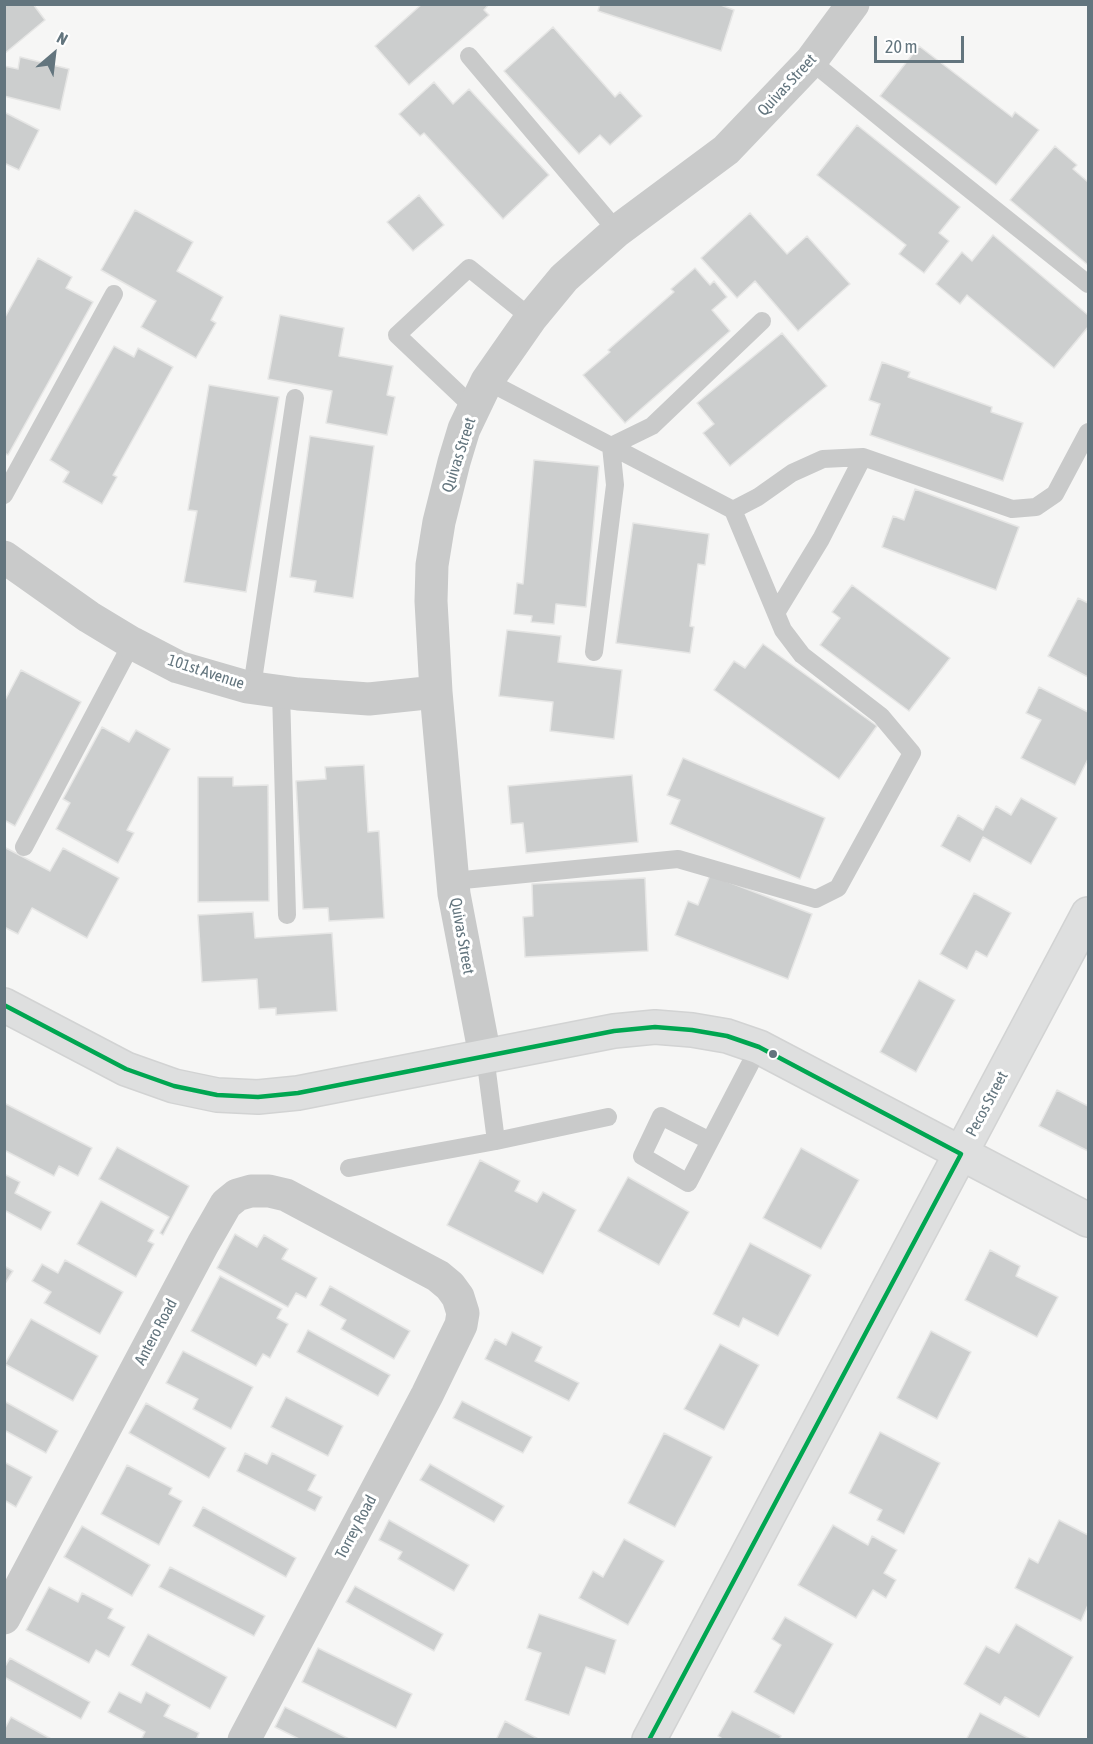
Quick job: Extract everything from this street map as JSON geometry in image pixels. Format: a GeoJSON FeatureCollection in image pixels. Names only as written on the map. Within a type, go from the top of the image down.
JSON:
{"type":"FeatureCollection","features":[{"type":"Feature","properties":{"kind":"street","name":"Quivas Street"},"geometry":{"type":"LineString","coordinates":[[485,1056],[453,881],[436,692],[431,601],[432,565],[439,522],[464,429],[481,394],[531,318],[564,278],[617,231],[726,150],[811,61],[853,4]]}},
{"type":"Feature","properties":{"kind":"street","name":"101st Avenue"},"geometry":{"type":"LineString","coordinates":[[4,557],[89,617],[178,667],[267,689],[298,694],[369,699],[436,692]]}},
{"type":"Feature","properties":{"kind":"street","name":"Pecos Street"},"geometry":{"type":"LineString","coordinates":[[650,1740],[1089,914]]}},
{"type":"Feature","properties":{"kind":"street"},"geometry":{"type":"LineString","coordinates":[[4,1005],[126,1069],[174,1086],[217,1095],[258,1097],[298,1092],[614,1030],[656,1027],[728,1036],[759,1047],[1089,1220]]}},
{"type":"Feature","properties":{"kind":"street","name":"Antero Road"},"geometry":{"type":"LineString","coordinates":[[4,1618],[203,1244],[226,1204],[237,1195],[251,1191],[269,1191],[286,1195],[438,1276],[458,1296],[463,1313]]}},
{"type":"Feature","properties":{"kind":"street","name":"Torrey Road"},"geometry":{"type":"LineString","coordinates":[[244,1740],[427,1395],[461,1325],[463,1313]]}},
{"type":"Feature","properties":{"kind":"lane"},"geometry":{"type":"LineString","coordinates":[[469,56],[617,231]]}},
{"type":"Feature","properties":{"kind":"lane"},"geometry":{"type":"LineString","coordinates":[[811,61],[1089,284]]}},
{"type":"Feature","properties":{"kind":"lane"},"geometry":{"type":"LineString","coordinates":[[453,881],[678,859],[816,899],[838,888],[912,753],[881,716],[802,655],[783,630],[733,510],[611,446],[481,394],[397,335],[469,268],[531,318]]}},
{"type":"Feature","properties":{"kind":"lane"},"geometry":{"type":"LineString","coordinates":[[4,495],[114,294]]}},
{"type":"Feature","properties":{"kind":"lane"},"geometry":{"type":"LineString","coordinates":[[611,446],[652,426],[762,321]]}},
{"type":"Feature","properties":{"kind":"lane"},"geometry":{"type":"LineString","coordinates":[[287,915],[267,689],[295,398]]}},
{"type":"Feature","properties":{"kind":"lane"},"geometry":{"type":"LineString","coordinates":[[733,510],[792,473],[823,459],[863,457],[1012,509],[1036,507],[1055,494],[1089,432]]}},
{"type":"Feature","properties":{"kind":"lane"},"geometry":{"type":"LineString","coordinates":[[594,652],[615,485],[611,446]]}},
{"type":"Feature","properties":{"kind":"lane"},"geometry":{"type":"LineString","coordinates":[[776,613],[821,539],[863,457]]}},
{"type":"Feature","properties":{"kind":"lane"},"geometry":{"type":"LineString","coordinates":[[24,847],[132,643]]}},
{"type":"Feature","properties":{"kind":"lane"},"geometry":{"type":"LineString","coordinates":[[710,1141],[759,1047]]}},
{"type":"Feature","properties":{"kind":"lane"},"geometry":{"type":"LineString","coordinates":[[485,1056],[496,1141]]}},
{"type":"Feature","properties":{"kind":"lane"},"geometry":{"type":"LineString","coordinates":[[348,1168],[496,1141],[608,1117]]}},
{"type":"Feature","properties":{"kind":"building"},"geometry":{"type":"Polygon","coordinates":[[[4,4],[33,4],[45,20],[4,54],[4,4]]]}},
{"type":"Feature","properties":{"kind":"building"},"geometry":{"type":"Polygon","coordinates":[[[422,4],[489,4],[484,10],[489,15],[409,85],[375,46],[422,4]]]}},
{"type":"Feature","properties":{"kind":"building"},"geometry":{"type":"Polygon","coordinates":[[[600,4],[718,4],[734,10],[721,51],[598,11],[600,4]]]}},
{"type":"Feature","properties":{"kind":"building"},"geometry":{"type":"Polygon","coordinates":[[[553,27],[615,97],[620,92],[642,116],[610,145],[600,135],[579,154],[504,71],[553,27]]]}},
{"type":"Feature","properties":{"kind":"building"},"geometry":{"type":"Polygon","coordinates":[[[919,46],[1012,117],[1015,112],[1039,130],[996,185],[880,96],[919,46]]]}},
{"type":"Feature","properties":{"kind":"building"},"geometry":{"type":"Polygon","coordinates":[[[20,57],[69,69],[60,110],[4,96],[4,66],[18,69],[20,57]]]}},
{"type":"Feature","properties":{"kind":"building"},"geometry":{"type":"Polygon","coordinates":[[[434,82],[453,104],[469,89],[549,175],[503,219],[424,133],[420,136],[399,114],[434,82]]]}},
{"type":"Feature","properties":{"kind":"building"},"geometry":{"type":"Polygon","coordinates":[[[4,112],[39,130],[19,170],[4,163],[4,112]]]}},
{"type":"Feature","properties":{"kind":"building"},"geometry":{"type":"Polygon","coordinates":[[[857,125],[960,207],[939,233],[949,241],[924,273],[899,254],[906,245],[817,175],[857,125]]]}},
{"type":"Feature","properties":{"kind":"building"},"geometry":{"type":"Polygon","coordinates":[[[1055,146],[1077,165],[1073,169],[1088,182],[1088,265],[1010,200],[1055,146]]]}},
{"type":"Feature","properties":{"kind":"building"},"geometry":{"type":"Polygon","coordinates":[[[419,195],[444,225],[413,251],[387,222],[419,195]]]}},
{"type":"Feature","properties":{"kind":"building"},"geometry":{"type":"Polygon","coordinates":[[[135,210],[193,242],[177,271],[223,297],[211,320],[216,323],[196,358],[141,327],[156,301],[101,270],[135,210]]]}},
{"type":"Feature","properties":{"kind":"building"},"geometry":{"type":"Polygon","coordinates":[[[750,213],[787,254],[807,236],[850,284],[798,331],[755,281],[737,298],[701,258],[750,213]]]}},
{"type":"Feature","properties":{"kind":"building"},"geometry":{"type":"Polygon","coordinates":[[[993,235],[1088,315],[1088,327],[1054,368],[967,295],[960,304],[936,284],[962,252],[972,261],[993,235]]]}},
{"type":"Feature","properties":{"kind":"building"},"geometry":{"type":"Polygon","coordinates":[[[38,258],[72,277],[66,288],[93,302],[8,455],[4,453],[4,319],[38,258]]]}},
{"type":"Feature","properties":{"kind":"building"},"geometry":{"type":"Polygon","coordinates":[[[695,268],[710,285],[714,281],[727,297],[712,310],[730,331],[625,423],[583,375],[674,292],[671,289],[695,268]]]}},
{"type":"Feature","properties":{"kind":"building"},"geometry":{"type":"Polygon","coordinates":[[[280,315],[344,328],[339,356],[393,366],[387,395],[395,397],[387,435],[326,423],[332,391],[268,379],[280,315]]]}},
{"type":"Feature","properties":{"kind":"building"},"geometry":{"type":"Polygon","coordinates":[[[782,333],[827,386],[730,466],[703,433],[714,424],[697,403],[782,333]]]}},
{"type":"Feature","properties":{"kind":"building"},"geometry":{"type":"Polygon","coordinates":[[[114,346],[134,357],[138,348],[173,367],[113,475],[117,477],[102,504],[63,482],[69,472],[50,460],[114,346]]]}},
{"type":"Feature","properties":{"kind":"building"},"geometry":{"type":"Polygon","coordinates":[[[882,362],[910,372],[908,377],[992,407],[991,412],[1023,423],[1003,481],[870,435],[880,404],[869,400],[882,362]]]}},
{"type":"Feature","properties":{"kind":"building"},"geometry":{"type":"Polygon","coordinates":[[[209,385],[279,397],[246,592],[184,582],[197,511],[188,510],[209,385]]]}},
{"type":"Feature","properties":{"kind":"building"},"geometry":{"type":"Polygon","coordinates":[[[310,436],[374,446],[353,598],[314,592],[316,581],[290,577],[310,436]]]}},
{"type":"Feature","properties":{"kind":"building"},"geometry":{"type":"Polygon","coordinates":[[[534,460],[599,466],[586,607],[556,604],[554,624],[531,622],[532,616],[514,614],[517,583],[523,584],[534,460]]]}},
{"type":"Feature","properties":{"kind":"building"},"geometry":{"type":"Polygon","coordinates":[[[915,489],[1019,527],[996,590],[882,547],[893,516],[904,520],[915,489]]]}},
{"type":"Feature","properties":{"kind":"building"},"geometry":{"type":"Polygon","coordinates":[[[633,523],[709,534],[705,565],[698,564],[690,626],[694,627],[690,653],[616,643],[633,523]]]}},
{"type":"Feature","properties":{"kind":"building"},"geometry":{"type":"Polygon","coordinates":[[[852,585],[950,658],[909,711],[820,645],[840,618],[832,612],[852,585]]]}},
{"type":"Feature","properties":{"kind":"building"},"geometry":{"type":"Polygon","coordinates":[[[1078,598],[1088,603],[1088,677],[1048,656],[1078,598]]]}},
{"type":"Feature","properties":{"kind":"building"},"geometry":{"type":"Polygon","coordinates":[[[507,630],[561,636],[558,662],[622,670],[614,739],[550,731],[553,702],[499,696],[507,630]]]}},
{"type":"Feature","properties":{"kind":"building"},"geometry":{"type":"Polygon","coordinates":[[[763,644],[877,726],[839,779],[714,690],[734,661],[745,668],[763,644]]]}},
{"type":"Feature","properties":{"kind":"building"},"geometry":{"type":"Polygon","coordinates":[[[21,670],[81,702],[15,826],[4,820],[4,702],[21,670]]]}},
{"type":"Feature","properties":{"kind":"building"},"geometry":{"type":"Polygon","coordinates":[[[1039,687],[1088,712],[1088,759],[1075,785],[1021,758],[1041,720],[1026,713],[1039,687]]]}},
{"type":"Feature","properties":{"kind":"building"},"geometry":{"type":"Polygon","coordinates":[[[102,727],[129,742],[136,730],[170,749],[127,830],[134,833],[118,863],[56,829],[70,803],[63,799],[102,727]]]}},
{"type":"Feature","properties":{"kind":"building"},"geometry":{"type":"Polygon","coordinates":[[[683,758],[825,818],[800,879],[670,824],[680,800],[667,795],[683,758]]]}},
{"type":"Feature","properties":{"kind":"building"},"geometry":{"type":"Polygon","coordinates":[[[364,765],[368,832],[379,831],[384,918],[329,921],[328,908],[303,909],[296,781],[326,779],[325,767],[364,765]]]}},
{"type":"Feature","properties":{"kind":"building"},"geometry":{"type":"Polygon","coordinates":[[[632,775],[638,842],[526,853],[523,823],[511,824],[508,786],[632,775]]]}},
{"type":"Feature","properties":{"kind":"building"},"geometry":{"type":"Polygon","coordinates":[[[198,777],[233,777],[233,786],[268,785],[269,901],[198,902],[198,777]]]}},
{"type":"Feature","properties":{"kind":"building"},"geometry":{"type":"Polygon","coordinates":[[[1021,798],[1057,818],[1031,864],[983,837],[970,862],[941,846],[958,815],[983,830],[996,806],[1011,815],[1021,798]]]}},
{"type":"Feature","properties":{"kind":"building"},"geometry":{"type":"Polygon","coordinates":[[[4,847],[50,871],[63,848],[119,878],[87,938],[32,908],[18,934],[4,927],[4,847]]]}},
{"type":"Feature","properties":{"kind":"building"},"geometry":{"type":"Polygon","coordinates":[[[710,875],[812,914],[788,979],[675,935],[688,901],[698,905],[710,875]]]}},
{"type":"Feature","properties":{"kind":"building"},"geometry":{"type":"Polygon","coordinates":[[[645,878],[648,951],[525,957],[523,917],[533,916],[532,884],[645,878]]]}},
{"type":"Feature","properties":{"kind":"building"},"geometry":{"type":"Polygon","coordinates":[[[974,893],[1011,913],[987,957],[976,951],[967,969],[940,954],[974,893]]]}},
{"type":"Feature","properties":{"kind":"building"},"geometry":{"type":"Polygon","coordinates":[[[253,912],[255,938],[332,933],[337,1011],[276,1015],[276,1008],[259,1009],[257,979],[202,982],[198,915],[253,912]]]}},
{"type":"Feature","properties":{"kind":"building"},"geometry":{"type":"Polygon","coordinates":[[[919,980],[955,1000],[916,1072],[880,1052],[919,980]]]}},
{"type":"Feature","properties":{"kind":"building"},"geometry":{"type":"Polygon","coordinates":[[[1057,1090],[1088,1106],[1088,1151],[1039,1126],[1057,1090]]]}},
{"type":"Feature","properties":{"kind":"building"},"geometry":{"type":"Polygon","coordinates":[[[4,1103],[92,1148],[78,1176],[59,1166],[54,1176],[4,1150],[4,1103]]]}},
{"type":"Feature","properties":{"kind":"building"},"geometry":{"type":"Polygon","coordinates":[[[117,1147],[189,1186],[163,1235],[160,1233],[169,1217],[99,1179],[117,1147]]]}},
{"type":"Feature","properties":{"kind":"building"},"geometry":{"type":"Polygon","coordinates":[[[801,1148],[859,1180],[821,1249],[763,1218],[801,1148]]]}},
{"type":"Feature","properties":{"kind":"building"},"geometry":{"type":"Polygon","coordinates":[[[480,1160],[520,1181],[515,1191],[537,1202],[543,1192],[576,1210],[543,1274],[447,1225],[480,1160]]]}},
{"type":"Feature","properties":{"kind":"building"},"geometry":{"type":"Polygon","coordinates":[[[4,1174],[20,1182],[15,1193],[51,1212],[41,1230],[4,1210],[4,1174]]]}},
{"type":"Feature","properties":{"kind":"building"},"geometry":{"type":"Polygon","coordinates":[[[628,1177],[689,1212],[659,1265],[598,1231],[628,1177]]]}},
{"type":"Feature","properties":{"kind":"building"},"geometry":{"type":"Polygon","coordinates":[[[101,1201],[154,1230],[148,1241],[154,1244],[136,1277],[77,1244],[101,1201]]]}},
{"type":"Feature","properties":{"kind":"building"},"geometry":{"type":"Polygon","coordinates":[[[235,1234],[257,1247],[264,1235],[288,1249],[282,1259],[317,1278],[306,1298],[296,1293],[288,1307],[217,1268],[235,1234]]]}},
{"type":"Feature","properties":{"kind":"building"},"geometry":{"type":"Polygon","coordinates":[[[750,1243],[811,1275],[778,1336],[743,1318],[739,1327],[713,1314],[750,1243]]]}},
{"type":"Feature","properties":{"kind":"building"},"geometry":{"type":"Polygon","coordinates":[[[990,1250],[1020,1266],[1016,1276],[1058,1297],[1037,1337],[965,1300],[990,1250]]]}},
{"type":"Feature","properties":{"kind":"building"},"geometry":{"type":"Polygon","coordinates":[[[65,1260],[123,1292],[100,1334],[44,1303],[51,1292],[32,1281],[42,1264],[58,1273],[65,1260]]]}},
{"type":"Feature","properties":{"kind":"building"},"geometry":{"type":"Polygon","coordinates":[[[4,1266],[13,1271],[4,1285],[4,1266]]]}},
{"type":"Feature","properties":{"kind":"building"},"geometry":{"type":"Polygon","coordinates":[[[220,1276],[282,1309],[277,1318],[288,1324],[270,1358],[263,1354],[256,1366],[191,1331],[220,1276]]]}},
{"type":"Feature","properties":{"kind":"building"},"geometry":{"type":"Polygon","coordinates":[[[330,1286],[410,1331],[394,1359],[341,1329],[346,1320],[320,1305],[330,1286]]]}},
{"type":"Feature","properties":{"kind":"building"},"geometry":{"type":"Polygon","coordinates":[[[31,1319],[98,1356],[73,1401],[5,1364],[31,1319]]]}},
{"type":"Feature","properties":{"kind":"building"},"geometry":{"type":"Polygon","coordinates":[[[308,1330],[390,1375],[378,1396],[297,1352],[308,1330]]]}},
{"type":"Feature","properties":{"kind":"building"},"geometry":{"type":"Polygon","coordinates":[[[931,1331],[971,1352],[937,1419],[897,1398],[931,1331]]]}},
{"type":"Feature","properties":{"kind":"building"},"geometry":{"type":"Polygon","coordinates":[[[512,1332],[542,1347],[535,1361],[579,1383],[569,1401],[485,1359],[495,1339],[506,1345],[512,1332]]]}},
{"type":"Feature","properties":{"kind":"building"},"geometry":{"type":"Polygon","coordinates":[[[720,1344],[759,1365],[724,1430],[684,1409],[720,1344]]]}},
{"type":"Feature","properties":{"kind":"building"},"geometry":{"type":"Polygon","coordinates":[[[183,1351],[253,1387],[231,1429],[193,1409],[198,1399],[166,1383],[183,1351]]]}},
{"type":"Feature","properties":{"kind":"building"},"geometry":{"type":"Polygon","coordinates":[[[286,1397],[343,1426],[328,1456],[271,1427],[286,1397]]]}},
{"type":"Feature","properties":{"kind":"building"},"geometry":{"type":"Polygon","coordinates":[[[4,1401],[58,1431],[46,1453],[4,1430],[4,1401]]]}},
{"type":"Feature","properties":{"kind":"building"},"geometry":{"type":"Polygon","coordinates":[[[462,1401],[532,1437],[523,1453],[453,1418],[462,1401]]]}},
{"type":"Feature","properties":{"kind":"building"},"geometry":{"type":"Polygon","coordinates":[[[146,1403],[226,1448],[209,1478],[129,1433],[146,1403]]]}},
{"type":"Feature","properties":{"kind":"building"},"geometry":{"type":"Polygon","coordinates":[[[880,1432],[940,1463],[904,1534],[877,1520],[882,1510],[849,1493],[880,1432]]]}},
{"type":"Feature","properties":{"kind":"building"},"geometry":{"type":"Polygon","coordinates":[[[664,1433],[712,1457],[675,1527],[628,1503],[664,1433]]]}},
{"type":"Feature","properties":{"kind":"building"},"geometry":{"type":"Polygon","coordinates":[[[245,1453],[267,1464],[272,1453],[316,1475],[308,1490],[322,1497],[315,1511],[237,1471],[245,1453]]]}},
{"type":"Feature","properties":{"kind":"building"},"geometry":{"type":"Polygon","coordinates":[[[4,1462],[32,1477],[16,1507],[4,1500],[4,1462]]]}},
{"type":"Feature","properties":{"kind":"building"},"geometry":{"type":"Polygon","coordinates":[[[430,1464],[504,1506],[494,1522],[420,1480],[430,1464]]]}},
{"type":"Feature","properties":{"kind":"building"},"geometry":{"type":"Polygon","coordinates":[[[127,1465],[172,1488],[169,1494],[182,1501],[159,1545],[101,1514],[127,1465]]]}},
{"type":"Feature","properties":{"kind":"building"},"geometry":{"type":"Polygon","coordinates":[[[203,1507],[296,1558],[286,1577],[193,1526],[203,1507]]]}},
{"type":"Feature","properties":{"kind":"building"},"geometry":{"type":"Polygon","coordinates":[[[389,1520],[469,1565],[454,1591],[398,1559],[402,1552],[379,1540],[389,1520]]]}},
{"type":"Feature","properties":{"kind":"building"},"geometry":{"type":"Polygon","coordinates":[[[1059,1520],[1088,1535],[1088,1605],[1081,1621],[1015,1588],[1029,1558],[1038,1563],[1059,1520]]]}},
{"type":"Feature","properties":{"kind":"building"},"geometry":{"type":"Polygon","coordinates":[[[833,1525],[868,1545],[872,1536],[897,1550],[884,1573],[896,1580],[886,1598],[873,1590],[856,1618],[798,1585],[833,1525]]]}},
{"type":"Feature","properties":{"kind":"building"},"geometry":{"type":"Polygon","coordinates":[[[82,1526],[150,1565],[132,1596],[64,1557],[82,1526]]]}},
{"type":"Feature","properties":{"kind":"building"},"geometry":{"type":"Polygon","coordinates":[[[624,1539],[664,1561],[628,1625],[579,1598],[593,1571],[603,1577],[624,1539]]]}},
{"type":"Feature","properties":{"kind":"building"},"geometry":{"type":"Polygon","coordinates":[[[170,1567],[265,1616],[254,1636],[159,1587],[170,1567]]]}},
{"type":"Feature","properties":{"kind":"building"},"geometry":{"type":"Polygon","coordinates":[[[355,1586],[443,1634],[434,1651],[346,1602],[355,1586]]]}},
{"type":"Feature","properties":{"kind":"building"},"geometry":{"type":"Polygon","coordinates":[[[49,1587],[78,1602],[82,1593],[113,1609],[108,1618],[125,1627],[109,1657],[96,1650],[89,1663],[26,1630],[49,1587]]]}},
{"type":"Feature","properties":{"kind":"building"},"geometry":{"type":"Polygon","coordinates":[[[539,1614],[616,1640],[605,1674],[586,1667],[569,1715],[525,1700],[541,1653],[527,1648],[539,1614]]]}},
{"type":"Feature","properties":{"kind":"building"},"geometry":{"type":"Polygon","coordinates":[[[785,1617],[833,1644],[794,1714],[754,1692],[781,1645],[772,1639],[785,1617]]]}},
{"type":"Feature","properties":{"kind":"building"},"geometry":{"type":"Polygon","coordinates":[[[1016,1624],[1073,1657],[1039,1717],[1005,1697],[1000,1705],[964,1684],[986,1646],[999,1653],[1016,1624]]]}},
{"type":"Feature","properties":{"kind":"building"},"geometry":{"type":"Polygon","coordinates":[[[148,1634],[227,1677],[210,1709],[131,1665],[148,1634]]]}},
{"type":"Feature","properties":{"kind":"building"},"geometry":{"type":"Polygon","coordinates":[[[318,1648],[412,1694],[396,1728],[302,1682],[318,1648]]]}},
{"type":"Feature","properties":{"kind":"building"},"geometry":{"type":"Polygon","coordinates":[[[10,1658],[90,1702],[81,1719],[4,1677],[4,1668],[10,1658]]]}},
{"type":"Feature","properties":{"kind":"building"},"geometry":{"type":"Polygon","coordinates":[[[119,1692],[141,1703],[146,1692],[170,1705],[164,1716],[199,1733],[196,1740],[141,1740],[145,1732],[108,1712],[119,1692]]]}},
{"type":"Feature","properties":{"kind":"building"},"geometry":{"type":"Polygon","coordinates":[[[285,1707],[351,1740],[301,1740],[275,1727],[285,1707]]]}},
{"type":"Feature","properties":{"kind":"building"},"geometry":{"type":"Polygon","coordinates":[[[732,1711],[781,1736],[779,1740],[724,1740],[718,1736],[732,1711]]]}},
{"type":"Feature","properties":{"kind":"building"},"geometry":{"type":"Polygon","coordinates":[[[980,1713],[1030,1739],[1030,1740],[966,1740],[980,1713]]]}},
{"type":"Feature","properties":{"kind":"building"},"geometry":{"type":"Polygon","coordinates":[[[11,1717],[53,1740],[4,1740],[4,1730],[11,1717]]]}},
{"type":"Feature","properties":{"kind":"building"},"geometry":{"type":"Polygon","coordinates":[[[505,1721],[540,1740],[496,1740],[505,1721]]]}},
{"type":"Feature","properties":{"kind":"transit line"},"geometry":{"type":"LineString","coordinates":[[4,1005],[126,1069],[174,1086],[217,1095],[258,1097],[298,1093],[614,1031],[655,1027],[692,1030],[727,1036],[759,1047],[961,1154]]}},
{"type":"Feature","properties":{"kind":"transit line"},"geometry":{"type":"LineString","coordinates":[[649,1740],[961,1154]]}}]}
